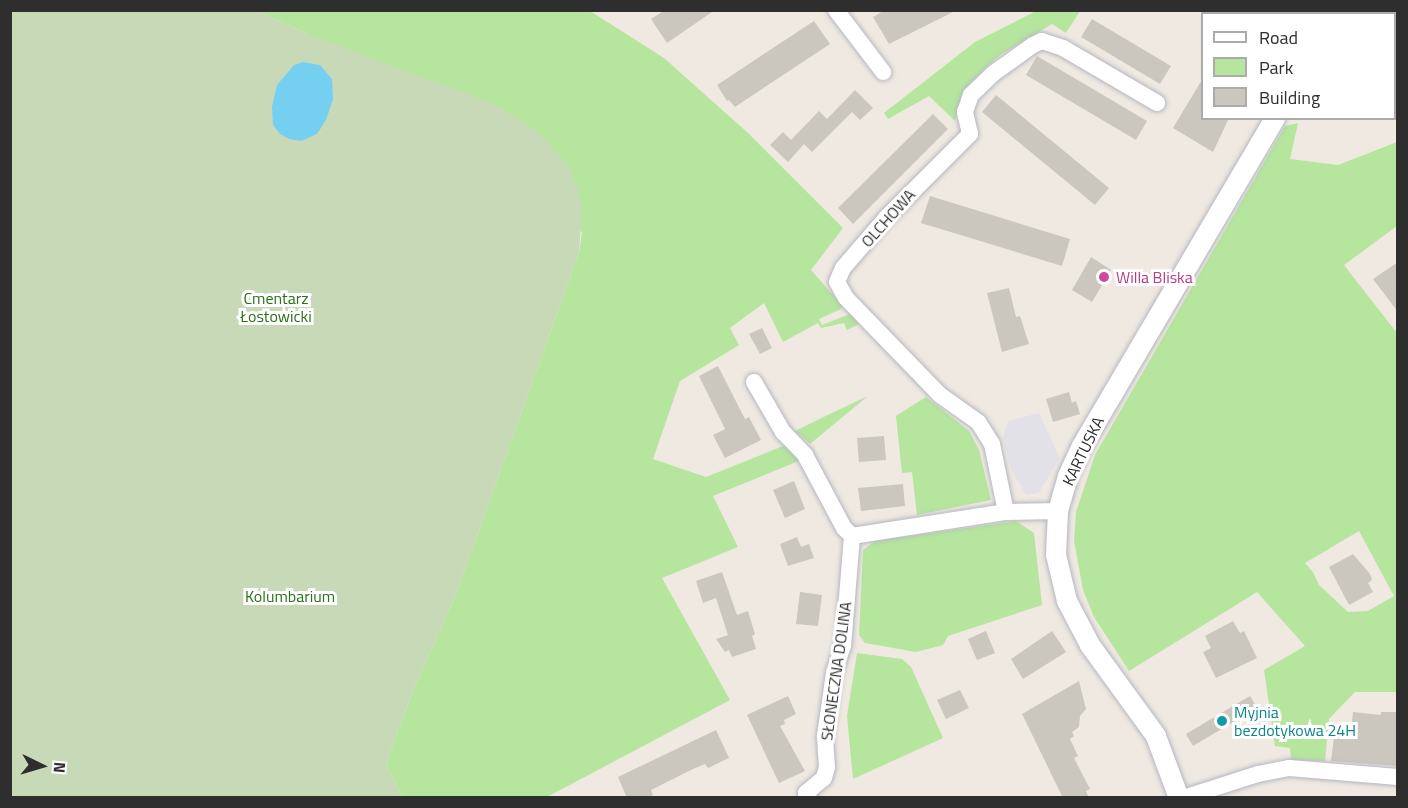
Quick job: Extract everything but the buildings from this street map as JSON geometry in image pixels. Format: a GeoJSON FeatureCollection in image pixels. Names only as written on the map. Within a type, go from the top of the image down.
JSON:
{"type":"FeatureCollection","features":[{"type":"Feature","properties":{"kind":"street"},"geometry":{"type":"LineString","coordinates":[[836,10],[883,72]]}},
{"type":"Feature","properties":{"kind":"street","name":"OLCHOWA"},"geometry":{"type":"LineString","coordinates":[[1006,512],[992,444],[978,422],[940,395],[846,298],[837,282],[843,268],[886,218],[969,134],[965,112],[971,95],[994,73],[1033,45],[1042,41],[1063,48],[1156,103]]}},
{"type":"Feature","properties":{"kind":"street","name":"KARTUSKA"},"geometry":{"type":"LineString","coordinates":[[1181,798],[1156,736],[1090,645],[1067,601],[1056,555],[1058,511],[1068,476],[1082,446],[1274,120]]}},
{"type":"Feature","properties":{"kind":"street"},"geometry":{"type":"LineString","coordinates":[[754,382],[783,432],[805,455],[844,528],[852,536],[1006,512],[1058,511]]}},
{"type":"Feature","properties":{"kind":"street","name":"SŁONECZNA DOLINA"},"geometry":{"type":"LineString","coordinates":[[808,798],[806,793],[824,778],[827,767],[825,736],[834,674],[843,646],[852,536]]}},
{"type":"Feature","properties":{"kind":"street"},"geometry":{"type":"LineString","coordinates":[[1181,798],[1258,774],[1289,768],[1398,777]]}},
{"type":"Feature","properties":{"kind":"shaded area"},"geometry":{"type":"Polygon","coordinates":[[[1039,413],[1060,458],[1039,493],[1026,495],[1011,469],[1003,438],[1008,421],[1039,413]]]}},
{"type":"Feature","properties":{"kind":"green space","name":"Cmentarz Łostowicki"},"geometry":{"type":"Polygon","coordinates":[[[10,11],[256,11],[308,34],[494,104],[537,131],[568,165],[577,186],[582,209],[579,253],[455,597],[412,693],[386,764],[402,797],[11,797],[10,11]]]}},
{"type":"Feature","properties":{"kind":"green space"},"geometry":{"type":"Polygon","coordinates":[[[256,11],[590,11],[664,58],[748,133],[843,228],[811,270],[842,305],[841,309],[819,319],[822,325],[850,314],[859,324],[847,330],[844,323],[821,328],[818,323],[783,342],[764,303],[730,328],[739,345],[680,381],[653,459],[706,477],[788,444],[801,460],[713,496],[738,547],[662,578],[730,700],[547,797],[402,797],[386,764],[412,693],[455,597],[579,253],[582,232],[308,34],[256,11]]]}},
{"type":"Feature","properties":{"kind":"green space"},"geometry":{"type":"Polygon","coordinates":[[[1036,11],[1080,11],[1066,33],[1052,24],[1000,55],[963,91],[955,121],[929,96],[888,119],[884,113],[975,42],[1036,11]]]}},
{"type":"Feature","properties":{"kind":"green space"},"geometry":{"type":"Polygon","coordinates":[[[1298,123],[1290,159],[1338,165],[1397,142],[1397,226],[1344,265],[1397,333],[1397,692],[1355,692],[1329,719],[1325,761],[1291,760],[1290,748],[1275,746],[1264,670],[1305,646],[1257,592],[1129,671],[1094,617],[1083,590],[1074,541],[1076,512],[1095,455],[1285,126],[1298,123]],[[1359,531],[1305,563],[1313,572],[1319,585],[1348,612],[1368,611],[1394,596],[1359,531]]]}},
{"type":"Feature","properties":{"kind":"green space"},"geometry":{"type":"Polygon","coordinates":[[[868,396],[810,444],[795,431],[836,411],[868,396]]]}},
{"type":"Feature","properties":{"kind":"green space"},"geometry":{"type":"Polygon","coordinates":[[[926,397],[969,431],[979,450],[991,500],[917,515],[912,472],[902,473],[896,416],[926,397]]]}},
{"type":"Feature","properties":{"kind":"green space"},"geometry":{"type":"Polygon","coordinates":[[[1016,521],[1034,533],[1042,605],[948,636],[943,645],[916,652],[865,643],[859,635],[863,550],[875,541],[1016,521]]]}},
{"type":"Feature","properties":{"kind":"green space"},"geometry":{"type":"Polygon","coordinates":[[[857,653],[902,659],[911,667],[943,738],[853,779],[847,716],[857,653]]]}},
{"type":"Feature","properties":{"kind":"water"},"geometry":{"type":"Polygon","coordinates":[[[303,62],[320,65],[332,79],[333,99],[326,120],[317,134],[301,141],[289,139],[280,134],[273,125],[272,107],[277,85],[294,65],[303,62]]]}},
{"type":"Feature","properties":{"kind":"place","name":"Willa Bliska"},"geometry":{"type":"Point","coordinates":[1104,277]}},
{"type":"Feature","properties":{"kind":"place","name":"Myjnia bezdotykowa 24H"},"geometry":{"type":"Point","coordinates":[1222,721]}},
{"type":"Feature","properties":{"kind":"park label","name":"Kolumbarium"},"geometry":{"type":"Point","coordinates":[290,596]}}]}
